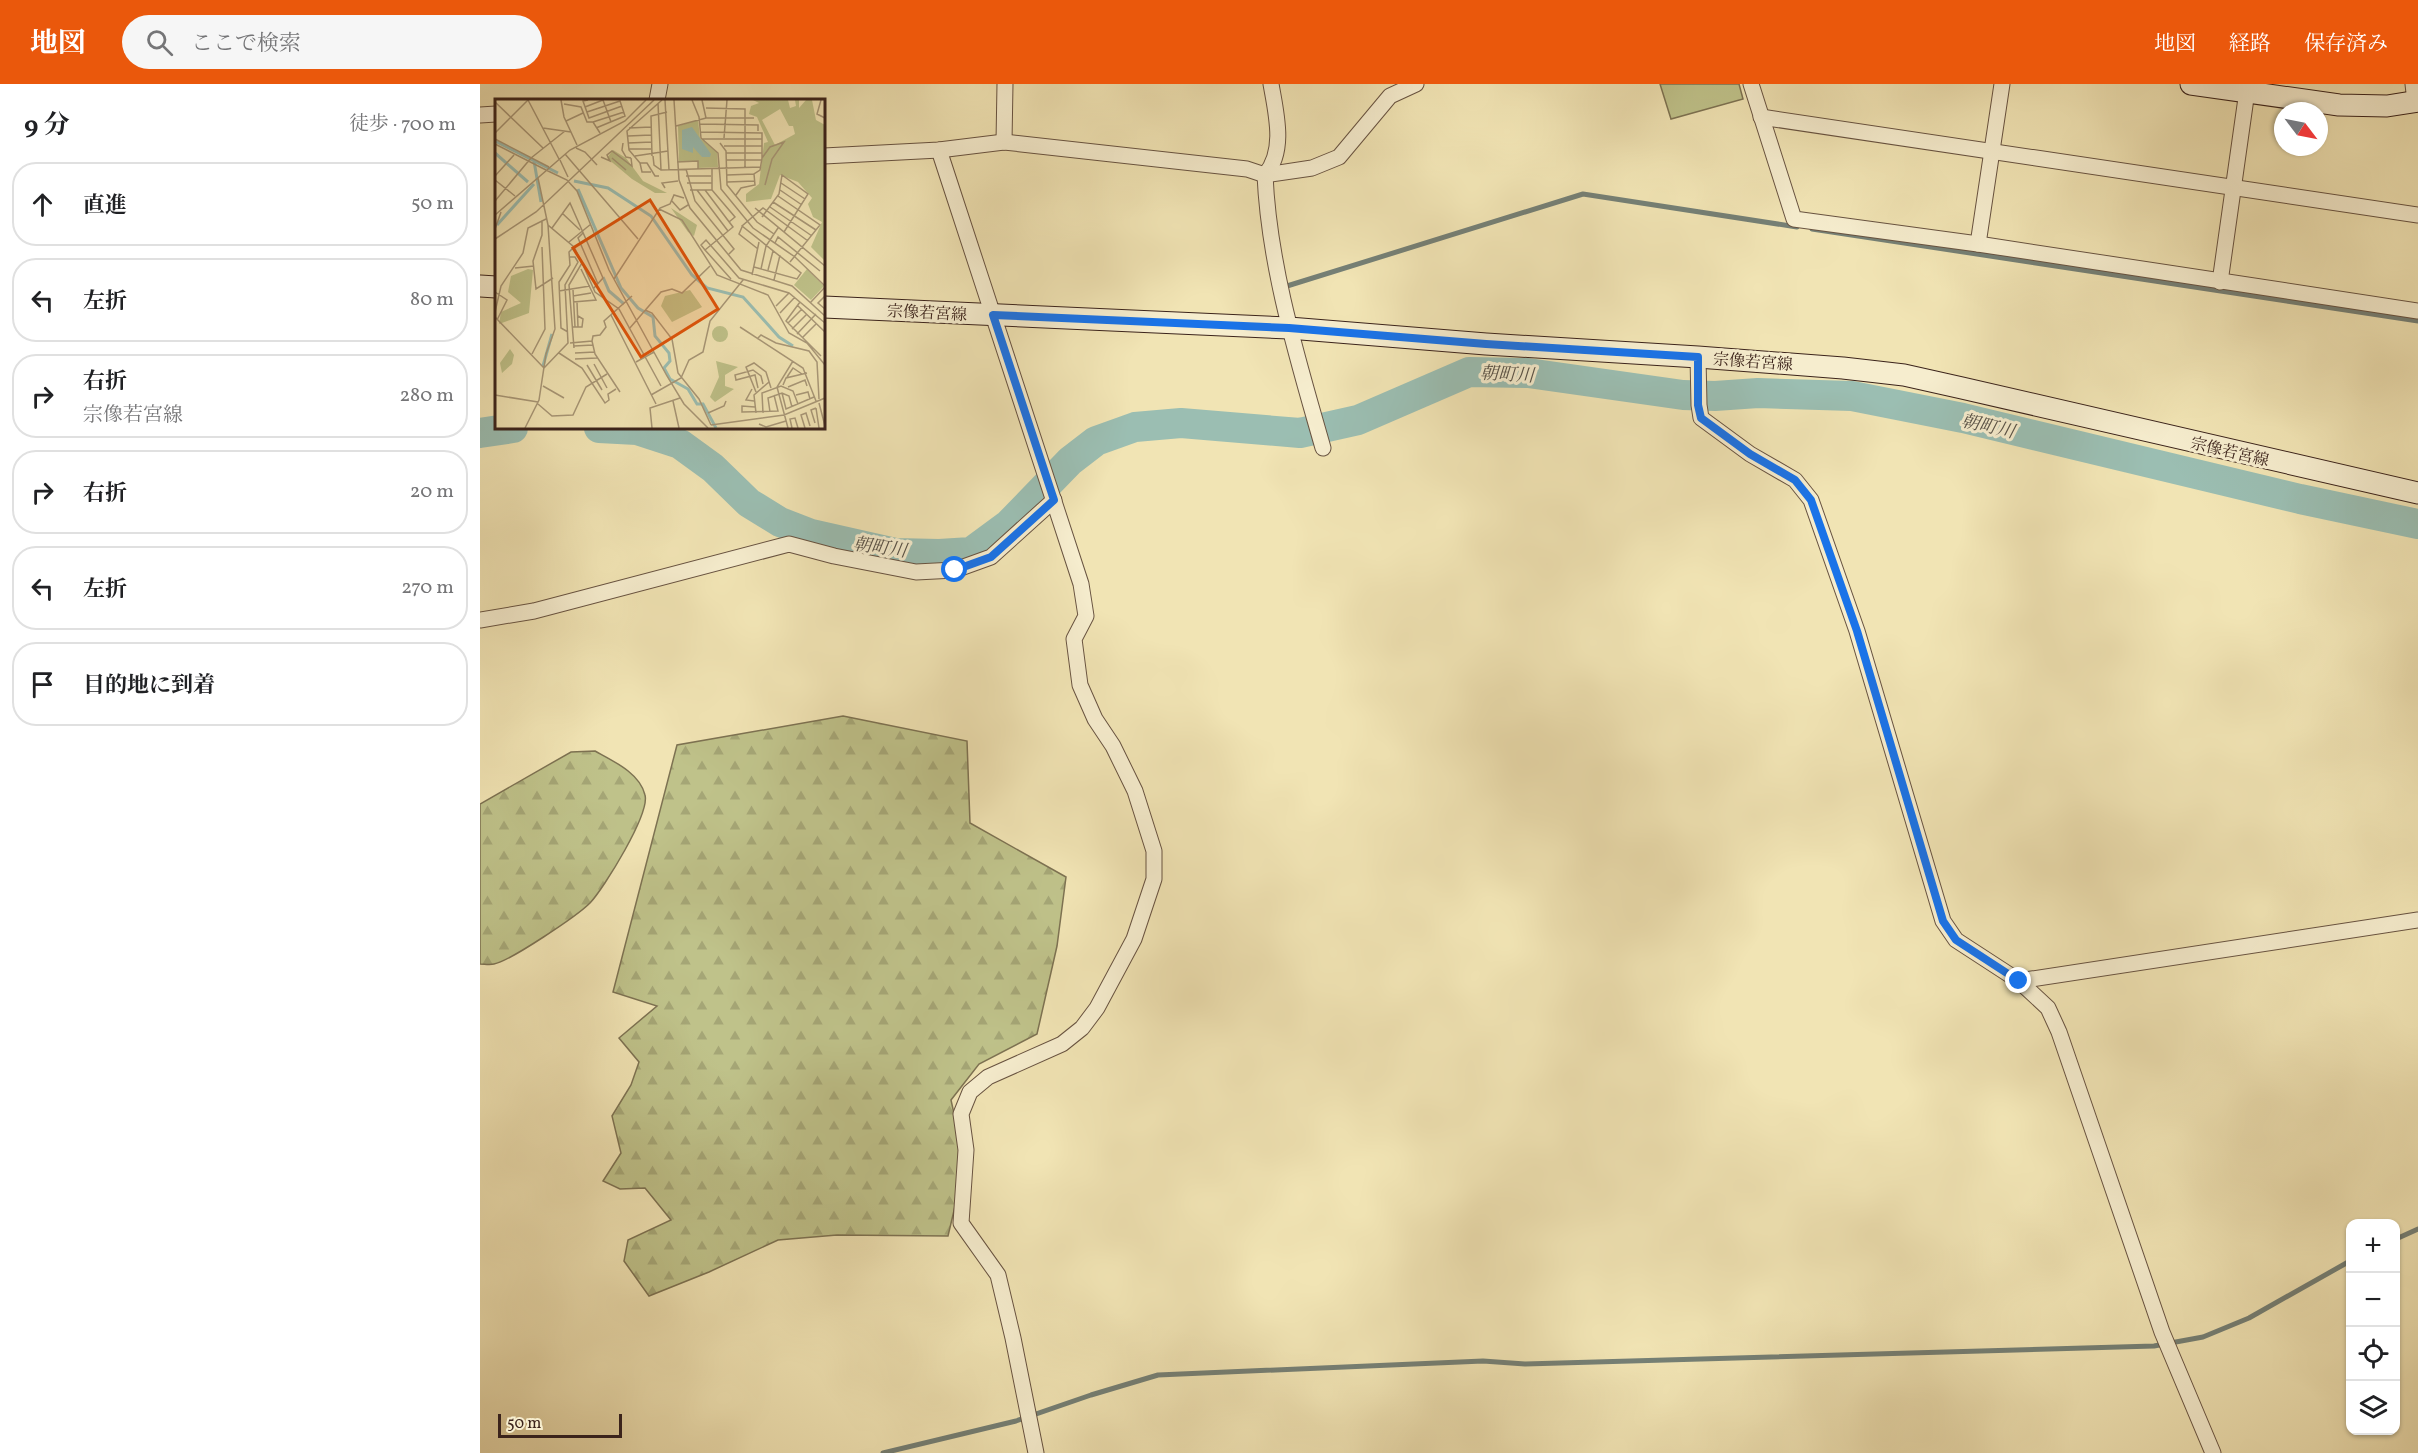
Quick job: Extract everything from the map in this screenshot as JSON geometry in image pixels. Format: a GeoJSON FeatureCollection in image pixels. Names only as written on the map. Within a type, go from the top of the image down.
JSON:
{"type":"FeatureCollection","features":[{"type":"Feature","properties":{"kind":"main road"},"geometry":{"type":"LineString","coordinates":[[2191,84],[2338,105],[2387,106],[2415,96]]}},
{"type":"Feature","properties":{"kind":"main road"},"geometry":{"type":"LineString","coordinates":[[480,286],[495,287]]}},
{"type":"Feature","properties":{"kind":"main road","name":"宗像若宮線"},"geometry":{"type":"LineString","coordinates":[[825,307],[1289,328],[1843,368],[1904,375],[2418,493]]}},
{"type":"Feature","properties":{"kind":"street"},"geometry":{"type":"LineString","coordinates":[[657,99],[660,84]]}},
{"type":"Feature","properties":{"kind":"street"},"geometry":{"type":"LineString","coordinates":[[1004,142],[1005,84]]}},
{"type":"Feature","properties":{"kind":"street"},"geometry":{"type":"LineString","coordinates":[[1271,84],[1278,129],[1274,165],[1265,175],[1266,202],[1289,328],[1323,448]]}},
{"type":"Feature","properties":{"kind":"street"},"geometry":{"type":"LineString","coordinates":[[825,156],[939,150],[1004,142],[1247,169],[1265,175],[1312,168],[1339,157],[1390,96],[1415,84]]}},
{"type":"Feature","properties":{"kind":"street"},"geometry":{"type":"LineString","coordinates":[[1751,84],[1794,219],[1978,244],[2418,311]]}},
{"type":"Feature","properties":{"kind":"street"},"geometry":{"type":"LineString","coordinates":[[1978,244],[2002,84]]}},
{"type":"Feature","properties":{"kind":"street"},"geometry":{"type":"LineString","coordinates":[[2220,282],[2247,91]]}},
{"type":"Feature","properties":{"kind":"street"},"geometry":{"type":"LineString","coordinates":[[480,115],[495,114]]}},
{"type":"Feature","properties":{"kind":"street"},"geometry":{"type":"LineString","coordinates":[[1761,117],[2418,215]]}},
{"type":"Feature","properties":{"kind":"street"},"geometry":{"type":"LineString","coordinates":[[939,150],[1081,584],[1086,616],[1074,639],[1080,685],[1095,719],[1113,746],[1136,791],[1154,851],[1154,879],[1134,939],[1097,1008],[1082,1028],[1062,1044],[988,1077],[970,1092],[961,1114],[966,1149],[961,1223],[998,1275],[1036,1453]]}},
{"type":"Feature","properties":{"kind":"street"},"geometry":{"type":"LineString","coordinates":[[1698,357],[1698,405],[1701,418],[1750,454],[1795,480],[1811,500],[1857,631],[1943,921],[1956,940],[2019,981],[2048,1008],[2059,1032],[2162,1332],[2213,1453]]}},
{"type":"Feature","properties":{"kind":"street"},"geometry":{"type":"LineString","coordinates":[[480,620],[534,611],[789,544],[834,556],[916,572],[955,570],[991,557],[1054,500]]}},
{"type":"Feature","properties":{"kind":"street"},"geometry":{"type":"LineString","coordinates":[[2019,981],[2418,920]]}},
{"type":"Feature","properties":{"kind":"green space"},"geometry":{"type":"Polygon","coordinates":[[[1660,84],[1739,84],[1743,99],[1671,119],[1660,84]]]}},
{"type":"Feature","properties":{"kind":"green space"},"geometry":{"type":"Polygon","coordinates":[[[843,716],[967,741],[970,823],[1066,877],[1057,946],[1037,1034],[979,1064],[951,1100],[965,1164],[948,1236],[837,1235],[778,1240],[709,1272],[649,1296],[624,1261],[628,1240],[671,1220],[645,1188],[620,1189],[603,1181],[621,1153],[612,1116],[631,1085],[639,1062],[619,1038],[657,1006],[613,992],[677,745],[843,716]]]}},
{"type":"Feature","properties":{"kind":"green space"},"geometry":{"type":"Polygon","coordinates":[[[595,751],[632,774],[638,780],[645,795],[645,804],[640,818],[625,850],[597,895],[572,918],[502,961],[494,964],[480,964],[480,804],[571,752],[595,751]]]}},
{"type":"Feature","properties":{"kind":"waterway"},"geometry":{"type":"LineString","coordinates":[[1287,286],[1583,194],[1797,227]]}},
{"type":"Feature","properties":{"kind":"waterway"},"geometry":{"type":"LineString","coordinates":[[1812,229],[2418,321]]}},
{"type":"Feature","properties":{"kind":"waterway","name":"朝町川"},"geometry":{"type":"LineString","coordinates":[[618,429],[637,430],[680,444],[713,468],[749,503],[780,522],[811,534],[895,553],[971,552],[1009,524],[1070,461],[1096,441],[1135,427],[1181,423],[1300,433],[1358,420],[1469,372],[1528,373],[1683,395],[1715,396],[1758,393],[1852,396],[1963,418],[2300,499],[2418,524]]}},
{"type":"Feature","properties":{"kind":"waterway","name":"朝町川"},"geometry":{"type":"LineString","coordinates":[[480,433],[506,429]]}},
{"type":"Feature","properties":{"kind":"waterway"},"geometry":{"type":"LineString","coordinates":[[2400,1237],[2418,1229]]}},
{"type":"Feature","properties":{"kind":"waterway"},"geometry":{"type":"LineString","coordinates":[[883,1453],[1016,1421],[1158,1375],[1483,1361],[1525,1364],[2154,1346],[2203,1337],[2249,1318],[2346,1263]]}},
{"type":"Feature","properties":{"kind":"route"},"geometry":{"type":"LineString","coordinates":[[955,570],[991,557],[1054,500],[993,315],[1289,328],[1486,344],[1698,357],[1698,405],[1701,418],[1750,454],[1795,480],[1811,500],[1857,631],[1943,921],[1956,940],[2019,981]]}}]}
